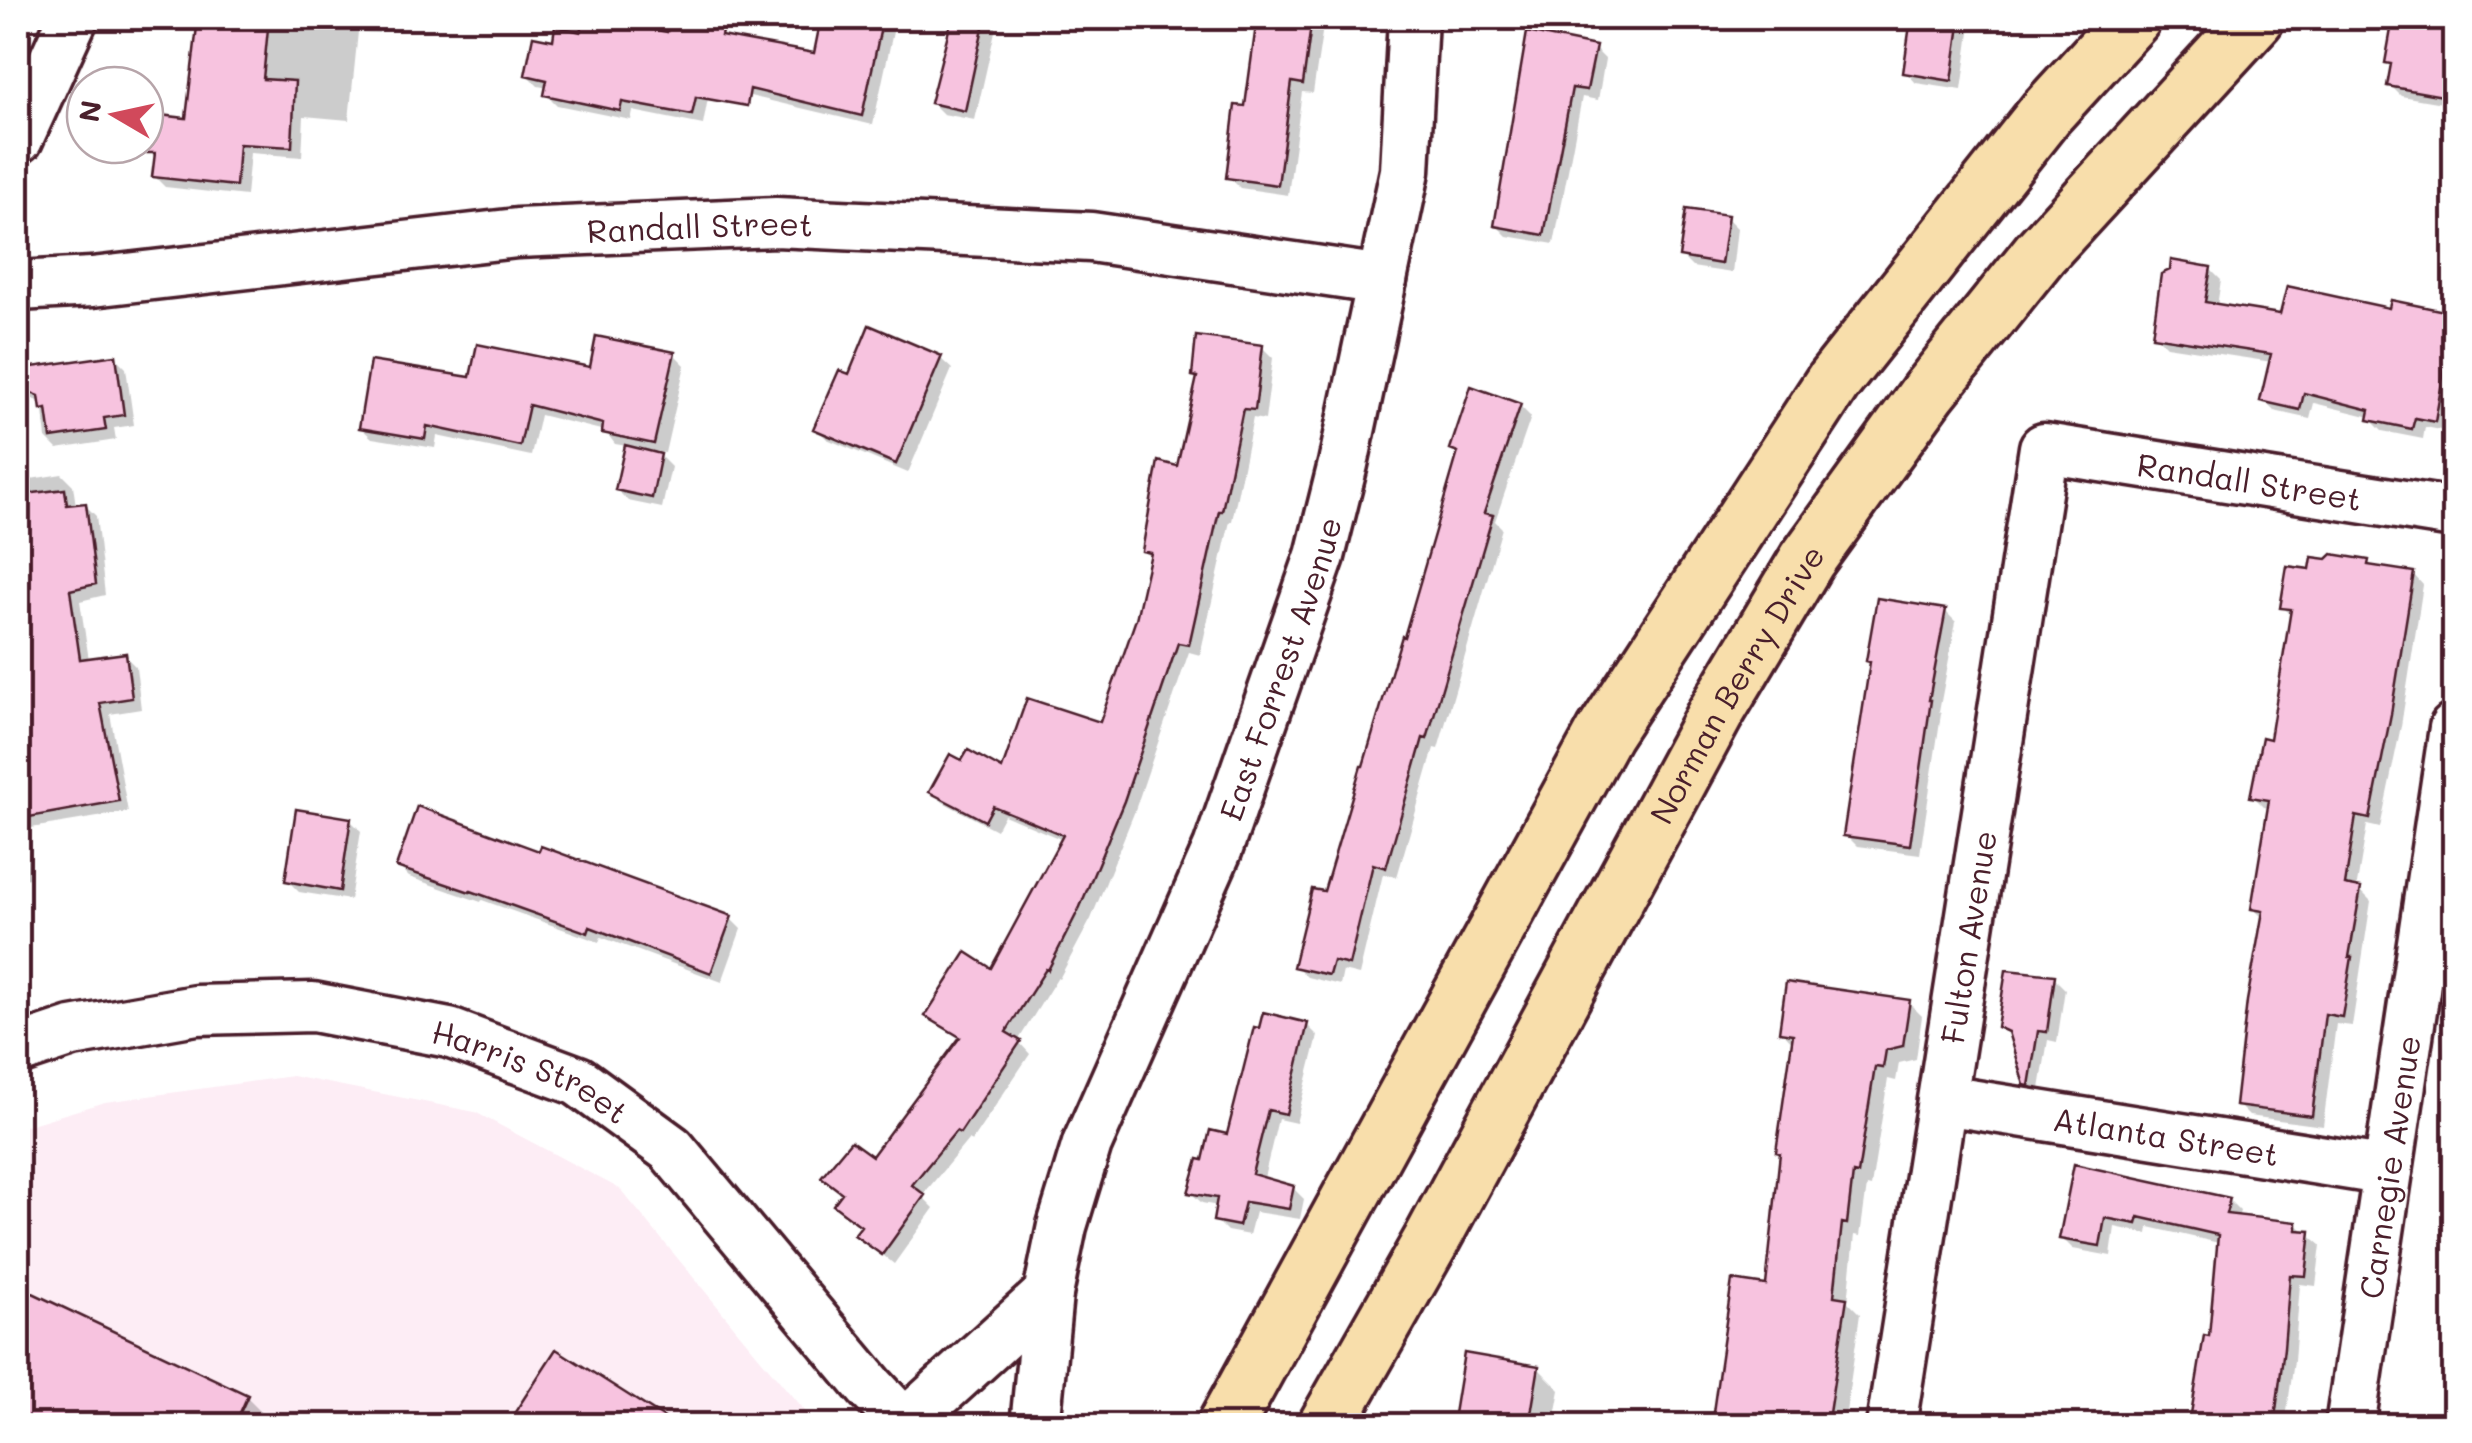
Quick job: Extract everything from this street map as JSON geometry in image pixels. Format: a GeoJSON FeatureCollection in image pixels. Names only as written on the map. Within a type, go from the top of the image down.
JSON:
{"type":"FeatureCollection","features":[{"type":"Feature","properties":{"kind":"main road"},"geometry":{"type":"LineString","coordinates":[[1225,1426],[1615,716],[1833,382],[2046,114],[2133,18]]}},
{"type":"Feature","properties":{"kind":"main road","name":"Norman Berry Drive"},"geometry":{"type":"LineString","coordinates":[[1326,1426],[1431,1241],[1715,714],[1807,560],[1929,391],[2040,253],[2256,18]]}},
{"type":"Feature","properties":{"kind":"street"},"geometry":{"type":"LineString","coordinates":[[18,139],[73,18]]}},
{"type":"Feature","properties":{"kind":"street","name":"East Forrest Avenue"},"geometry":{"type":"LineString","coordinates":[[1035,1426],[1048,1294],[1062,1226],[1086,1144],[1218,848],[1320,556],[1405,171],[1413,18]]}},
{"type":"Feature","properties":{"kind":"street","name":"Randall Street"},"geometry":{"type":"LineString","coordinates":[[18,286],[111,280],[517,234],[776,222],[1091,237],[1382,280]]}},
{"type":"Feature","properties":{"kind":"street","name":"Randall Street"},"geometry":{"type":"LineString","coordinates":[[2044,448],[2454,513]]}},
{"type":"Feature","properties":{"kind":"street","name":"Fulton Avenue"},"geometry":{"type":"LineString","coordinates":[[1891,1426],[2044,448]]}},
{"type":"Feature","properties":{"kind":"street","name":"Carnegie Avenue"},"geometry":{"type":"LineString","coordinates":[[2350,1426],[2454,728]]}},
{"type":"Feature","properties":{"kind":"street","name":"Harris Street"},"geometry":{"type":"LineString","coordinates":[[18,1050],[72,1032],[196,1010],[313,1007],[450,1033],[578,1082],[671,1148],[905,1425]]}},
{"type":"Feature","properties":{"kind":"street","name":"Atlanta Street"},"geometry":{"type":"LineString","coordinates":[[1944,1100],[2388,1171]]}},
{"type":"Feature","properties":{"kind":"street"},"geometry":{"type":"LineString","coordinates":[[905,1425],[1048,1294]]}},
{"type":"Feature","properties":{"kind":"shaded area"},"geometry":{"type":"Polygon","coordinates":[[[292,1076],[475,1112],[620,1189],[816,1425],[18,1426],[18,1128],[105,1102],[292,1076]]]}},
{"type":"Feature","properties":{"kind":"building"},"geometry":{"type":"Polygon","coordinates":[[[198,18],[269,18],[263,79],[295,81],[292,147],[239,144],[236,186],[152,177],[154,165],[165,165],[165,116],[186,118],[198,18]]]}},
{"type":"Feature","properties":{"kind":"building"},"geometry":{"type":"Polygon","coordinates":[[[584,18],[667,32],[668,26],[674,27],[676,18],[725,18],[721,36],[814,53],[821,18],[883,18],[862,116],[750,89],[747,106],[696,97],[692,115],[622,102],[620,111],[544,95],[547,80],[525,75],[533,36],[553,40],[555,26],[581,32],[584,18]]]}},
{"type":"Feature","properties":{"kind":"building"},"geometry":{"type":"Polygon","coordinates":[[[952,18],[985,18],[965,111],[930,103],[952,18]]]}},
{"type":"Feature","properties":{"kind":"building"},"geometry":{"type":"Polygon","coordinates":[[[1257,18],[1312,18],[1303,84],[1292,82],[1278,185],[1226,178],[1235,105],[1245,106],[1257,18]]]}},
{"type":"Feature","properties":{"kind":"building"},"geometry":{"type":"Polygon","coordinates":[[[1911,18],[1961,18],[1952,81],[1903,73],[1911,18]]]}},
{"type":"Feature","properties":{"kind":"building"},"geometry":{"type":"Polygon","coordinates":[[[2393,18],[2454,18],[2454,98],[2387,86],[2391,64],[2385,63],[2393,18]]]}},
{"type":"Feature","properties":{"kind":"building"},"geometry":{"type":"Polygon","coordinates":[[[1527,32],[1596,46],[1587,90],[1572,88],[1544,235],[1494,226],[1527,32]]]}},
{"type":"Feature","properties":{"kind":"building"},"geometry":{"type":"Polygon","coordinates":[[[1686,209],[1728,215],[1721,264],[1679,257],[1686,209]]]}},
{"type":"Feature","properties":{"kind":"building"},"geometry":{"type":"Polygon","coordinates":[[[2171,260],[2211,267],[2205,302],[2280,314],[2287,286],[2389,308],[2391,300],[2454,313],[2435,422],[2415,418],[2412,429],[2368,420],[2370,410],[2304,393],[2300,410],[2260,401],[2271,354],[2152,336],[2161,274],[2170,270],[2171,260]]]}},
{"type":"Feature","properties":{"kind":"building"},"geometry":{"type":"Polygon","coordinates":[[[869,325],[942,356],[896,464],[813,429],[839,370],[849,374],[869,325]]]}},
{"type":"Feature","properties":{"kind":"building"},"geometry":{"type":"Polygon","coordinates":[[[596,336],[675,352],[654,444],[602,433],[603,424],[529,405],[520,446],[427,426],[425,439],[359,428],[370,361],[470,377],[477,344],[590,367],[596,336]]]}},
{"type":"Feature","properties":{"kind":"building"},"geometry":{"type":"Polygon","coordinates":[[[1196,336],[1263,345],[1255,410],[1243,409],[1189,645],[1178,643],[1124,801],[1080,907],[1048,970],[1006,1032],[1021,1041],[960,1133],[956,1131],[912,1185],[925,1195],[882,1255],[854,1235],[861,1226],[833,1205],[842,1193],[821,1177],[851,1141],[872,1156],[960,1037],[925,1016],[966,952],[991,968],[1063,835],[993,806],[985,821],[929,792],[950,754],[962,760],[968,750],[1002,769],[1027,698],[1100,722],[1136,619],[1151,553],[1142,551],[1158,461],[1177,466],[1197,377],[1192,376],[1196,336]]]}},
{"type":"Feature","properties":{"kind":"building"},"geometry":{"type":"Polygon","coordinates":[[[116,355],[124,415],[104,418],[106,430],[51,438],[47,409],[41,410],[39,396],[18,388],[18,369],[116,355]]]}},
{"type":"Feature","properties":{"kind":"building"},"geometry":{"type":"Polygon","coordinates":[[[1471,386],[1521,404],[1484,513],[1493,515],[1427,739],[1423,738],[1386,868],[1373,864],[1349,965],[1333,961],[1329,975],[1293,967],[1312,889],[1324,891],[1404,637],[1458,452],[1450,449],[1471,386]]]}},
{"type":"Feature","properties":{"kind":"building"},"geometry":{"type":"Polygon","coordinates":[[[625,445],[661,454],[652,498],[615,490],[625,445]]]}},
{"type":"Feature","properties":{"kind":"building"},"geometry":{"type":"Polygon","coordinates":[[[65,489],[67,505],[86,503],[96,584],[70,590],[80,659],[126,653],[132,698],[100,703],[119,801],[18,819],[18,495],[65,489]]]}},
{"type":"Feature","properties":{"kind":"building"},"geometry":{"type":"Polygon","coordinates":[[[2332,554],[2369,560],[2368,565],[2414,572],[2370,819],[2356,816],[2345,885],[2361,888],[2352,957],[2342,1017],[2325,1014],[2312,1116],[2235,1106],[2247,1001],[2263,911],[2251,909],[2269,800],[2250,797],[2262,737],[2270,739],[2291,609],[2280,608],[2287,566],[2310,569],[2312,557],[2327,559],[2332,554]]]}},
{"type":"Feature","properties":{"kind":"building"},"geometry":{"type":"Polygon","coordinates":[[[1877,598],[1946,609],[1929,700],[1910,845],[1843,836],[1877,598]]]}},
{"type":"Feature","properties":{"kind":"building"},"geometry":{"type":"Polygon","coordinates":[[[417,806],[539,851],[541,846],[732,916],[711,973],[590,927],[588,933],[396,867],[417,806]]]}},
{"type":"Feature","properties":{"kind":"building"},"geometry":{"type":"Polygon","coordinates":[[[296,809],[351,818],[340,891],[285,881],[296,809]]]}},
{"type":"Feature","properties":{"kind":"building"},"geometry":{"type":"Polygon","coordinates":[[[2006,970],[2055,975],[2047,1032],[2038,1031],[2029,1086],[2024,1085],[2008,1032],[1997,1027],[2006,970]]]}},
{"type":"Feature","properties":{"kind":"building"},"geometry":{"type":"Polygon","coordinates":[[[1786,982],[1910,1000],[1903,1046],[1886,1050],[1883,1068],[1875,1067],[1858,1174],[1853,1173],[1847,1224],[1842,1223],[1834,1296],[1847,1298],[1827,1426],[1711,1426],[1732,1280],[1766,1285],[1780,1153],[1776,1152],[1793,1034],[1779,1032],[1786,982]]]}},
{"type":"Feature","properties":{"kind":"building"},"geometry":{"type":"Polygon","coordinates":[[[1263,1012],[1308,1023],[1286,1114],[1268,1110],[1252,1174],[1294,1186],[1289,1209],[1245,1202],[1239,1226],[1213,1221],[1217,1198],[1188,1193],[1198,1159],[1203,1160],[1210,1130],[1227,1134],[1254,1027],[1259,1028],[1263,1012]]]}},
{"type":"Feature","properties":{"kind":"building"},"geometry":{"type":"Polygon","coordinates":[[[2074,1164],[2230,1198],[2226,1214],[2297,1222],[2297,1230],[2311,1231],[2306,1276],[2290,1275],[2274,1426],[2189,1426],[2204,1335],[2209,1336],[2218,1235],[2139,1217],[2137,1224],[2105,1218],[2100,1246],[2059,1239],[2074,1164]]]}},
{"type":"Feature","properties":{"kind":"building"},"geometry":{"type":"Polygon","coordinates":[[[18,1286],[248,1395],[234,1426],[18,1426],[18,1286]]]}},
{"type":"Feature","properties":{"kind":"building"},"geometry":{"type":"Polygon","coordinates":[[[556,1349],[677,1426],[506,1426],[556,1349]]]}},
{"type":"Feature","properties":{"kind":"building"},"geometry":{"type":"Polygon","coordinates":[[[1464,1353],[1539,1366],[1529,1426],[1452,1426],[1464,1353]]]}}]}
